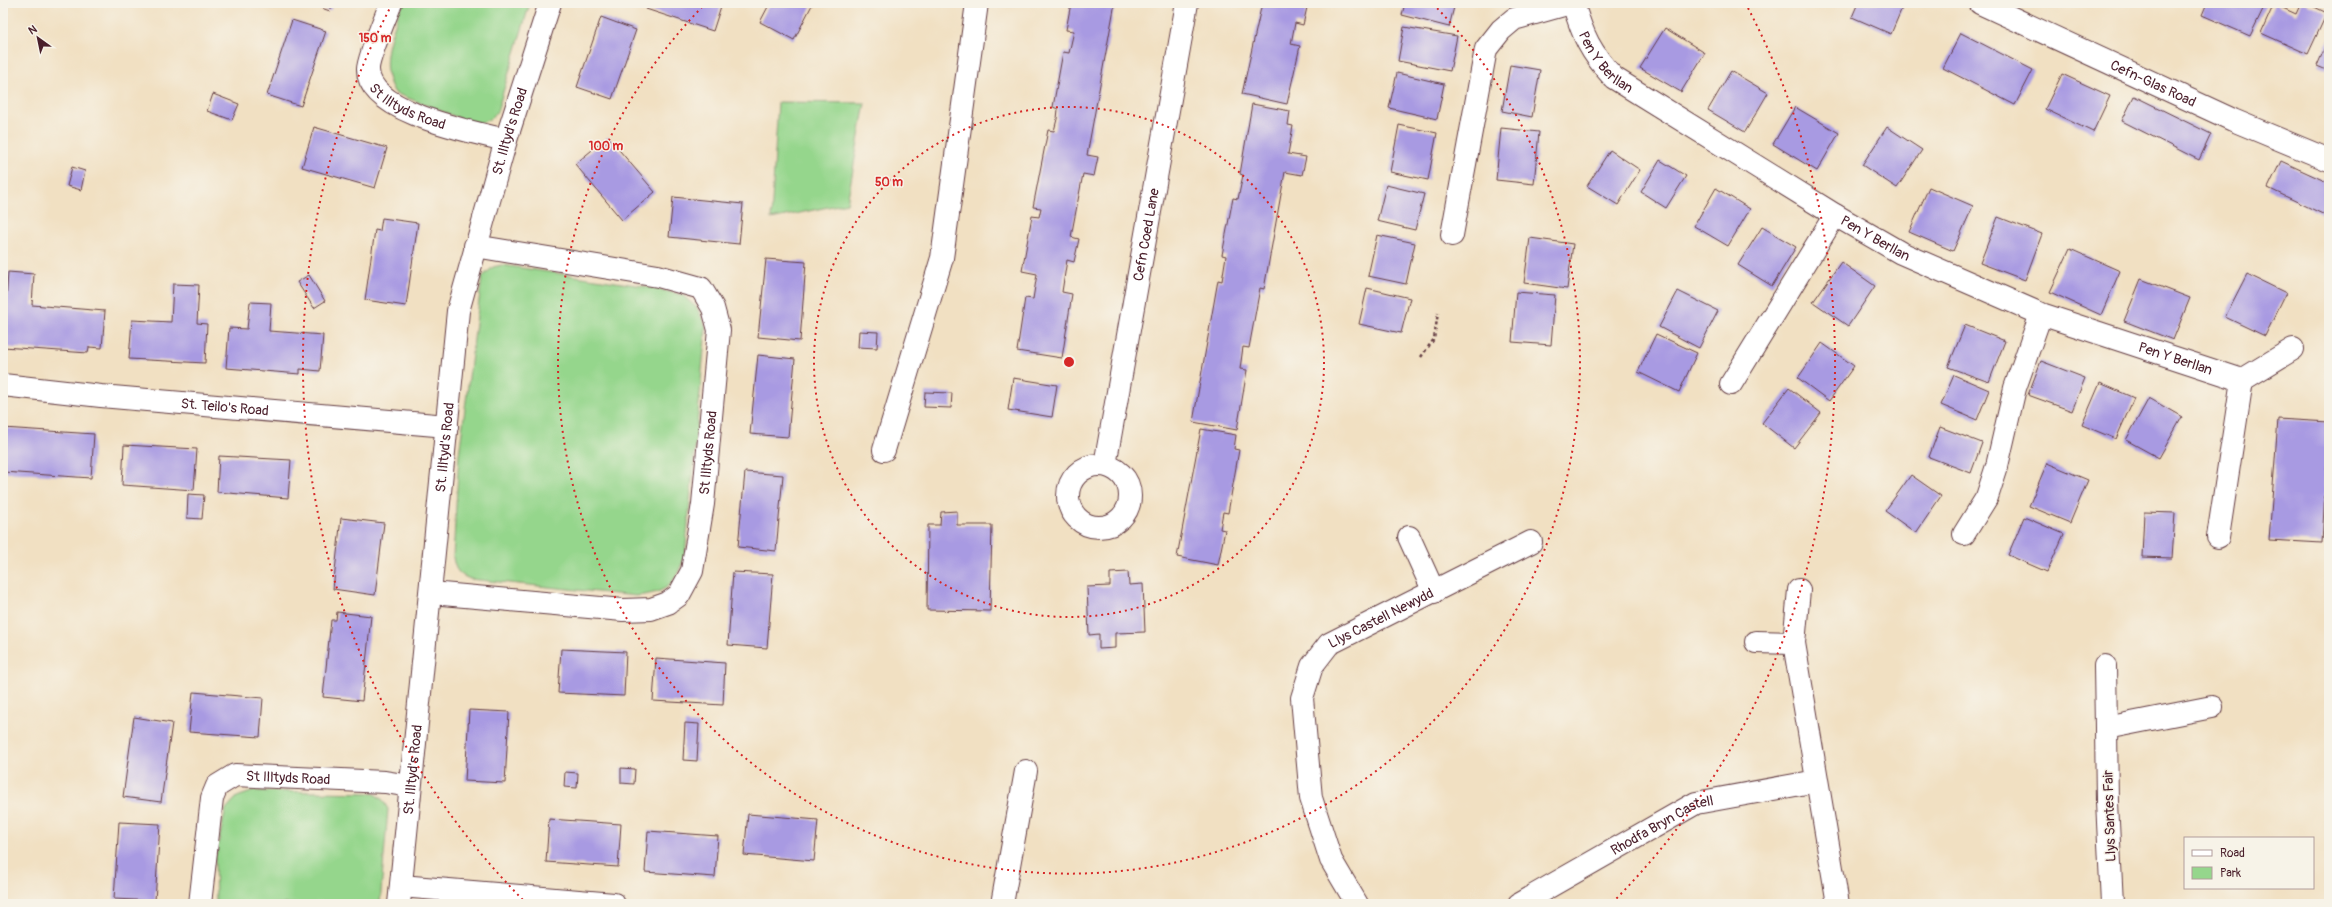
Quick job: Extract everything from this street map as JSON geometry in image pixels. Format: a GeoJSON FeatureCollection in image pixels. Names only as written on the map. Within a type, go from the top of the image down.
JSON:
{"type":"FeatureCollection","features":[{"type":"Feature","properties":{"kind":"street","name":"St Illtyds Road"},"geometry":{"type":"LineString","coordinates":[[391,3],[368,69],[373,87],[387,101],[414,113],[459,129],[506,140]]}},
{"type":"Feature","properties":{"kind":"street","name":"St. Illtyd's Road"},"geometry":{"type":"LineString","coordinates":[[400,895],[458,311],[506,140],[550,3]]}},
{"type":"Feature","properties":{"kind":"street"},"geometry":{"type":"LineString","coordinates":[[884,450],[942,258],[977,3]]}},
{"type":"Feature","properties":{"kind":"street","name":"Cefn Coed Lane"},"geometry":{"type":"LineString","coordinates":[[1105,465],[1187,3]]}},
{"type":"Feature","properties":{"kind":"street"},"geometry":{"type":"LineString","coordinates":[[1452,235],[1486,49],[1501,30],[1511,11],[1572,3]]}},
{"type":"Feature","properties":{"kind":"street","name":"Pen Y Berllan"},"geometry":{"type":"LineString","coordinates":[[1572,3],[1580,26],[1595,57],[1614,78],[1835,215],[1900,253],[2041,314],[2242,380]]}},
{"type":"Feature","properties":{"kind":"street","name":"Cefn-Glas Road"},"geometry":{"type":"LineString","coordinates":[[1980,3],[2233,120],[2329,160]]}},
{"type":"Feature","properties":{"kind":"street"},"geometry":{"type":"LineString","coordinates":[[1731,384],[1835,215]]}},
{"type":"Feature","properties":{"kind":"street","name":"St Illtyds Road"},"geometry":{"type":"LineString","coordinates":[[431,593],[623,610],[651,609],[668,603],[679,595],[692,571],[703,504],[720,330],[713,308],[701,288],[658,276],[475,246]]}},
{"type":"Feature","properties":{"kind":"street"},"geometry":{"type":"LineString","coordinates":[[1964,534],[1987,497],[1997,466],[2015,388],[2041,314]]}},
{"type":"Feature","properties":{"kind":"street"},"geometry":{"type":"LineString","coordinates":[[2218,537],[2242,380],[2293,349]]}},
{"type":"Feature","properties":{"kind":"street","name":"St. Teilo's Road"},"geometry":{"type":"LineString","coordinates":[[3,385],[101,396],[447,426]]}},
{"type":"Feature","properties":{"kind":"street"},"geometry":{"type":"LineString","coordinates":[[1409,537],[1434,592]]}},
{"type":"Feature","properties":{"kind":"street","name":"Llys Castell Newydd"},"geometry":{"type":"LineString","coordinates":[[1357,904],[1331,860],[1311,798],[1302,698],[1312,666],[1330,644],[1531,542]]}},
{"type":"Feature","properties":{"kind":"street"},"geometry":{"type":"LineString","coordinates":[[1799,590],[1794,643],[1838,904]]}},
{"type":"Feature","properties":{"kind":"street"},"geometry":{"type":"LineString","coordinates":[[1756,642],[1794,643]]}},
{"type":"Feature","properties":{"kind":"street","name":"Llys Santes Fair"},"geometry":{"type":"LineString","coordinates":[[2105,666],[2107,802],[2112,904]]}},
{"type":"Feature","properties":{"kind":"street"},"geometry":{"type":"LineString","coordinates":[[2106,728],[2212,707]]}},
{"type":"Feature","properties":{"kind":"street"},"geometry":{"type":"LineString","coordinates":[[1002,904],[1026,771]]}},
{"type":"Feature","properties":{"kind":"street","name":"St Illtyds Road"},"geometry":{"type":"LineString","coordinates":[[200,904],[212,798],[217,786],[235,775],[385,782],[410,786]]}},
{"type":"Feature","properties":{"kind":"street","name":"Rhodfa Bryn Castell"},"geometry":{"type":"LineString","coordinates":[[1519,904],[1696,803],[1817,781]]}},
{"type":"Feature","properties":{"kind":"street"},"geometry":{"type":"LineString","coordinates":[[400,895],[614,904]]}},
{"type":"Feature","properties":{"kind":"path"},"geometry":{"type":"LineString","coordinates":[[1421,357],[1434,339],[1438,313]]}},
{"type":"Feature","properties":{"kind":"green space"},"geometry":{"type":"Polygon","coordinates":[[[402,3],[530,3],[497,112],[491,118],[480,123],[472,123],[395,93],[389,82],[386,60],[391,37],[402,3]]]}},
{"type":"Feature","properties":{"kind":"green space"},"geometry":{"type":"Polygon","coordinates":[[[778,102],[865,103],[847,203],[771,219],[778,102]]]}},
{"type":"Feature","properties":{"kind":"green space"},"geometry":{"type":"Polygon","coordinates":[[[502,265],[649,287],[682,295],[697,308],[706,327],[685,556],[673,581],[663,589],[636,596],[470,579],[460,573],[456,568],[453,557],[459,455],[482,277],[493,267],[502,265]]]}},
{"type":"Feature","properties":{"kind":"green space"},"geometry":{"type":"Polygon","coordinates":[[[254,791],[373,793],[382,799],[388,809],[380,904],[216,904],[215,858],[226,809],[237,797],[254,791]]]}},
{"type":"Feature","properties":{"kind":"building"},"geometry":{"type":"Polygon","coordinates":[[[307,3],[333,3],[330,11],[307,3]]]}},
{"type":"Feature","properties":{"kind":"building"},"geometry":{"type":"Polygon","coordinates":[[[648,3],[722,3],[713,31],[646,9],[648,3]]]}},
{"type":"Feature","properties":{"kind":"building"},"geometry":{"type":"Polygon","coordinates":[[[770,3],[813,3],[794,40],[760,22],[770,3]]]}},
{"type":"Feature","properties":{"kind":"building"},"geometry":{"type":"Polygon","coordinates":[[[1071,3],[1115,3],[1087,155],[1098,157],[1094,176],[1083,174],[1071,237],[1079,239],[1074,262],[1067,260],[1062,292],[1072,294],[1062,358],[1017,351],[1025,298],[1033,299],[1037,274],[1022,271],[1032,216],[1039,217],[1041,208],[1033,207],[1048,130],[1054,131],[1057,119],[1058,109],[1053,107],[1063,52],[1069,53],[1074,31],[1066,30],[1071,3]]]}},
{"type":"Feature","properties":{"kind":"building"},"geometry":{"type":"Polygon","coordinates":[[[1262,3],[1308,3],[1303,25],[1295,23],[1291,44],[1300,46],[1287,104],[1242,94],[1262,3]]]}},
{"type":"Feature","properties":{"kind":"building"},"geometry":{"type":"Polygon","coordinates":[[[1405,3],[1455,3],[1449,27],[1402,15],[1405,3]]]}},
{"type":"Feature","properties":{"kind":"building"},"geometry":{"type":"Polygon","coordinates":[[[1858,3],[1904,3],[1891,34],[1852,17],[1858,3]]]}},
{"type":"Feature","properties":{"kind":"building"},"geometry":{"type":"Polygon","coordinates":[[[2207,3],[2266,3],[2250,36],[2202,15],[2207,3]]]}},
{"type":"Feature","properties":{"kind":"building"},"geometry":{"type":"Polygon","coordinates":[[[2301,3],[2306,3],[2327,13],[2308,54],[2261,33],[2274,4],[2296,14],[2301,3]]]}},
{"type":"Feature","properties":{"kind":"building"},"geometry":{"type":"Polygon","coordinates":[[[601,17],[636,30],[612,99],[577,87],[601,17]]]}},
{"type":"Feature","properties":{"kind":"building"},"geometry":{"type":"Polygon","coordinates":[[[292,20],[326,31],[301,106],[267,95],[292,20]]]}},
{"type":"Feature","properties":{"kind":"building"},"geometry":{"type":"Polygon","coordinates":[[[1404,27],[1457,36],[1450,71],[1398,61],[1404,27]]]}},
{"type":"Feature","properties":{"kind":"building"},"geometry":{"type":"Polygon","coordinates":[[[1665,28],[1705,53],[1681,92],[1640,68],[1665,28]]]}},
{"type":"Feature","properties":{"kind":"building"},"geometry":{"type":"Polygon","coordinates":[[[1961,33],[2033,70],[2015,105],[1943,68],[1961,33]]]}},
{"type":"Feature","properties":{"kind":"building"},"geometry":{"type":"Polygon","coordinates":[[[2329,38],[2329,71],[2317,66],[2329,38]]]}},
{"type":"Feature","properties":{"kind":"building"},"geometry":{"type":"Polygon","coordinates":[[[1510,65],[1540,70],[1532,117],[1502,111],[1510,65]]]}},
{"type":"Feature","properties":{"kind":"building"},"geometry":{"type":"Polygon","coordinates":[[[1731,71],[1768,93],[1745,132],[1708,110],[1731,71]]]}},
{"type":"Feature","properties":{"kind":"building"},"geometry":{"type":"Polygon","coordinates":[[[1397,73],[1444,84],[1437,119],[1389,108],[1397,73]]]}},
{"type":"Feature","properties":{"kind":"building"},"geometry":{"type":"Polygon","coordinates":[[[2062,74],[2110,96],[2093,132],[2045,109],[2062,74]]]}},
{"type":"Feature","properties":{"kind":"building"},"geometry":{"type":"Polygon","coordinates":[[[213,94],[239,104],[232,120],[207,111],[213,94]]]}},
{"type":"Feature","properties":{"kind":"building"},"geometry":{"type":"Polygon","coordinates":[[[2134,96],[2211,134],[2199,160],[2122,121],[2134,96]]]}},
{"type":"Feature","properties":{"kind":"building"},"geometry":{"type":"Polygon","coordinates":[[[1252,104],[1290,111],[1288,125],[1293,126],[1288,154],[1306,157],[1302,175],[1285,172],[1264,289],[1260,288],[1249,348],[1243,347],[1240,369],[1247,370],[1237,430],[1193,422],[1218,280],[1222,281],[1226,256],[1222,255],[1233,198],[1238,199],[1243,175],[1240,174],[1252,104]]]}},
{"type":"Feature","properties":{"kind":"building"},"geometry":{"type":"Polygon","coordinates":[[[1795,107],[1839,133],[1817,171],[1773,144],[1795,107]]]}},
{"type":"Feature","properties":{"kind":"building"},"geometry":{"type":"Polygon","coordinates":[[[1399,125],[1437,133],[1428,180],[1390,172],[1399,125]]]}},
{"type":"Feature","properties":{"kind":"building"},"geometry":{"type":"Polygon","coordinates":[[[314,127],[387,148],[375,188],[302,167],[314,127]]]}},
{"type":"Feature","properties":{"kind":"building"},"geometry":{"type":"Polygon","coordinates":[[[1887,127],[1922,150],[1897,188],[1862,165],[1887,127]]]}},
{"type":"Feature","properties":{"kind":"building"},"geometry":{"type":"Polygon","coordinates":[[[1501,128],[1539,132],[1534,184],[1496,180],[1501,128]]]}},
{"type":"Feature","properties":{"kind":"building"},"geometry":{"type":"Polygon","coordinates":[[[608,137],[655,192],[622,220],[575,164],[608,137]]]}},
{"type":"Feature","properties":{"kind":"building"},"geometry":{"type":"Polygon","coordinates":[[[1610,150],[1640,170],[1618,205],[1587,186],[1610,150]]]}},
{"type":"Feature","properties":{"kind":"building"},"geometry":{"type":"Polygon","coordinates":[[[1660,160],[1686,176],[1666,208],[1641,192],[1660,160]]]}},
{"type":"Feature","properties":{"kind":"building"},"geometry":{"type":"Polygon","coordinates":[[[2281,161],[2329,183],[2329,217],[2268,188],[2281,161]]]}},
{"type":"Feature","properties":{"kind":"building"},"geometry":{"type":"Polygon","coordinates":[[[72,167],[85,171],[81,190],[67,186],[72,167]]]}},
{"type":"Feature","properties":{"kind":"building"},"geometry":{"type":"Polygon","coordinates":[[[1386,185],[1424,194],[1415,230],[1377,221],[1386,185]]]}},
{"type":"Feature","properties":{"kind":"building"},"geometry":{"type":"Polygon","coordinates":[[[1929,187],[1973,206],[1953,251],[1909,232],[1929,187]]]}},
{"type":"Feature","properties":{"kind":"building"},"geometry":{"type":"Polygon","coordinates":[[[1716,188],[1750,209],[1728,246],[1694,226],[1716,188]]]}},
{"type":"Feature","properties":{"kind":"building"},"geometry":{"type":"Polygon","coordinates":[[[673,197],[743,204],[739,244],[669,237],[673,197]]]}},
{"type":"Feature","properties":{"kind":"building"},"geometry":{"type":"Polygon","coordinates":[[[1998,217],[2042,234],[2025,280],[1980,263],[1998,217]]]}},
{"type":"Feature","properties":{"kind":"building"},"geometry":{"type":"Polygon","coordinates":[[[382,218],[418,223],[406,306],[365,300],[375,230],[380,231],[382,218]]]}},
{"type":"Feature","properties":{"kind":"building"},"geometry":{"type":"Polygon","coordinates":[[[1762,227],[1796,247],[1772,286],[1738,265],[1762,227]]]}},
{"type":"Feature","properties":{"kind":"building"},"geometry":{"type":"Polygon","coordinates":[[[1377,235],[1415,243],[1406,284],[1368,276],[1377,235]]]}},
{"type":"Feature","properties":{"kind":"building"},"geometry":{"type":"Polygon","coordinates":[[[1530,238],[1573,244],[1567,289],[1524,283],[1530,238]]]}},
{"type":"Feature","properties":{"kind":"building"},"geometry":{"type":"Polygon","coordinates":[[[2070,249],[2120,271],[2101,315],[2050,292],[2070,249]]]}},
{"type":"Feature","properties":{"kind":"building"},"geometry":{"type":"Polygon","coordinates":[[[766,259],[806,262],[800,341],[758,337],[766,259]]]}},
{"type":"Feature","properties":{"kind":"building"},"geometry":{"type":"Polygon","coordinates":[[[1841,262],[1875,286],[1848,326],[1813,302],[1841,262]]]}},
{"type":"Feature","properties":{"kind":"building"},"geometry":{"type":"Polygon","coordinates":[[[8,272],[34,274],[32,305],[105,311],[102,348],[89,347],[88,353],[3,347],[3,303],[6,304],[8,272]]]}},
{"type":"Feature","properties":{"kind":"building"},"geometry":{"type":"Polygon","coordinates":[[[2247,274],[2286,293],[2265,336],[2225,317],[2247,274]]]}},
{"type":"Feature","properties":{"kind":"building"},"geometry":{"type":"Polygon","coordinates":[[[309,275],[325,301],[314,308],[297,282],[309,275]]]}},
{"type":"Feature","properties":{"kind":"building"},"geometry":{"type":"Polygon","coordinates":[[[2141,279],[2190,298],[2173,340],[2124,321],[2141,279]]]}},
{"type":"Feature","properties":{"kind":"building"},"geometry":{"type":"Polygon","coordinates":[[[173,284],[199,285],[197,323],[207,324],[205,363],[129,359],[132,320],[171,322],[173,284]]]}},
{"type":"Feature","properties":{"kind":"building"},"geometry":{"type":"Polygon","coordinates":[[[1367,288],[1410,298],[1401,333],[1359,324],[1367,288]]]}},
{"type":"Feature","properties":{"kind":"building"},"geometry":{"type":"Polygon","coordinates":[[[1678,291],[1718,311],[1699,348],[1659,327],[1678,291]]]}},
{"type":"Feature","properties":{"kind":"building"},"geometry":{"type":"Polygon","coordinates":[[[1516,292],[1555,295],[1551,345],[1512,342],[1516,292]]]}},
{"type":"Feature","properties":{"kind":"building"},"geometry":{"type":"Polygon","coordinates":[[[250,302],[271,303],[269,331],[323,335],[320,371],[300,369],[300,374],[226,368],[229,328],[247,329],[250,302]]]}},
{"type":"Feature","properties":{"kind":"building"},"geometry":{"type":"Polygon","coordinates":[[[1965,325],[2005,341],[1989,382],[1948,367],[1965,325]]]}},
{"type":"Feature","properties":{"kind":"building"},"geometry":{"type":"Polygon","coordinates":[[[859,331],[878,332],[877,348],[858,347],[859,331]]]}},
{"type":"Feature","properties":{"kind":"building"},"geometry":{"type":"Polygon","coordinates":[[[1656,334],[1697,353],[1679,392],[1638,372],[1656,334]]]}},
{"type":"Feature","properties":{"kind":"building"},"geometry":{"type":"Polygon","coordinates":[[[1822,343],[1854,366],[1829,401],[1798,378],[1822,343]]]}},
{"type":"Feature","properties":{"kind":"building"},"geometry":{"type":"Polygon","coordinates":[[[758,355],[795,359],[788,437],[750,434],[758,355]]]}},
{"type":"Feature","properties":{"kind":"building"},"geometry":{"type":"Polygon","coordinates":[[[2041,361],[2085,378],[2072,411],[2028,395],[2041,361]]]}},
{"type":"Feature","properties":{"kind":"building"},"geometry":{"type":"Polygon","coordinates":[[[1954,375],[1989,390],[1977,420],[1941,405],[1954,375]]]}},
{"type":"Feature","properties":{"kind":"building"},"geometry":{"type":"Polygon","coordinates":[[[1013,378],[1057,385],[1052,417],[1008,410],[1013,378]]]}},
{"type":"Feature","properties":{"kind":"building"},"geometry":{"type":"Polygon","coordinates":[[[2100,383],[2134,398],[2116,439],[2082,425],[2100,383]]]}},
{"type":"Feature","properties":{"kind":"building"},"geometry":{"type":"Polygon","coordinates":[[[1789,388],[1821,413],[1794,448],[1762,423],[1789,388]]]}},
{"type":"Feature","properties":{"kind":"building"},"geometry":{"type":"Polygon","coordinates":[[[925,392],[952,393],[951,408],[924,407],[925,392]]]}},
{"type":"Feature","properties":{"kind":"building"},"geometry":{"type":"Polygon","coordinates":[[[2149,398],[2182,417],[2159,458],[2126,440],[2149,398]]]}},
{"type":"Feature","properties":{"kind":"building"},"geometry":{"type":"Polygon","coordinates":[[[2278,419],[2329,422],[2322,543],[2269,540],[2278,419]]]}},
{"type":"Feature","properties":{"kind":"building"},"geometry":{"type":"Polygon","coordinates":[[[1940,427],[1982,443],[1971,473],[1929,457],[1940,427]]]}},
{"type":"Feature","properties":{"kind":"building"},"geometry":{"type":"Polygon","coordinates":[[[3,428],[94,434],[91,478],[3,472],[3,428]]]}},
{"type":"Feature","properties":{"kind":"building"},"geometry":{"type":"Polygon","coordinates":[[[1201,429],[1236,435],[1234,449],[1239,450],[1228,513],[1223,512],[1220,529],[1225,530],[1218,565],[1177,557],[1201,429]]]}},
{"type":"Feature","properties":{"kind":"building"},"geometry":{"type":"Polygon","coordinates":[[[124,445],[197,449],[194,490],[122,485],[124,445]]]}},
{"type":"Feature","properties":{"kind":"building"},"geometry":{"type":"Polygon","coordinates":[[[219,456],[291,460],[288,498],[217,492],[219,456]]]}},
{"type":"Feature","properties":{"kind":"building"},"geometry":{"type":"Polygon","coordinates":[[[2047,463],[2088,480],[2070,523],[2029,506],[2047,463]]]}},
{"type":"Feature","properties":{"kind":"building"},"geometry":{"type":"Polygon","coordinates":[[[745,472],[783,475],[776,551],[738,547],[745,472]]]}},
{"type":"Feature","properties":{"kind":"building"},"geometry":{"type":"Polygon","coordinates":[[[1911,475],[1941,496],[1916,533],[1885,511],[1911,475]]]}},
{"type":"Feature","properties":{"kind":"building"},"geometry":{"type":"Polygon","coordinates":[[[188,494],[204,495],[202,519],[187,518],[188,494]]]}},
{"type":"Feature","properties":{"kind":"building"},"geometry":{"type":"Polygon","coordinates":[[[957,511],[957,525],[992,525],[990,611],[927,610],[928,525],[940,525],[941,512],[957,511]]]}},
{"type":"Feature","properties":{"kind":"building"},"geometry":{"type":"Polygon","coordinates":[[[2144,512],[2175,513],[2172,558],[2142,557],[2144,512]]]}},
{"type":"Feature","properties":{"kind":"building"},"geometry":{"type":"Polygon","coordinates":[[[2024,517],[2064,534],[2047,572],[2008,555],[2024,517]]]}},
{"type":"Feature","properties":{"kind":"building"},"geometry":{"type":"Polygon","coordinates":[[[341,518],[384,523],[375,595],[333,589],[341,518]]]}},
{"type":"Feature","properties":{"kind":"building"},"geometry":{"type":"Polygon","coordinates":[[[733,572],[773,574],[767,648],[728,645],[733,572]]]}},
{"type":"Feature","properties":{"kind":"building"},"geometry":{"type":"Polygon","coordinates":[[[1128,572],[1129,585],[1143,584],[1145,632],[1115,633],[1115,648],[1099,649],[1099,634],[1089,635],[1087,587],[1110,586],[1110,573],[1128,572]]]}},
{"type":"Feature","properties":{"kind":"building"},"geometry":{"type":"Polygon","coordinates":[[[337,612],[371,616],[362,701],[323,697],[331,620],[336,620],[337,612]]]}},
{"type":"Feature","properties":{"kind":"building"},"geometry":{"type":"Polygon","coordinates":[[[561,649],[626,652],[624,696],[558,693],[561,649]]]}},
{"type":"Feature","properties":{"kind":"building"},"geometry":{"type":"Polygon","coordinates":[[[656,658],[725,663],[723,705],[653,701],[656,658]]]}},
{"type":"Feature","properties":{"kind":"building"},"geometry":{"type":"Polygon","coordinates":[[[193,692],[263,698],[260,737],[189,732],[193,692]]]}},
{"type":"Feature","properties":{"kind":"building"},"geometry":{"type":"Polygon","coordinates":[[[469,710],[509,712],[505,783],[465,781],[469,710]]]}},
{"type":"Feature","properties":{"kind":"building"},"geometry":{"type":"Polygon","coordinates":[[[134,717],[172,723],[161,802],[123,797],[134,717]]]}},
{"type":"Feature","properties":{"kind":"building"},"geometry":{"type":"Polygon","coordinates":[[[685,723],[699,724],[697,761],[683,760],[685,723]]]}},
{"type":"Feature","properties":{"kind":"building"},"geometry":{"type":"Polygon","coordinates":[[[621,768],[635,769],[634,784],[621,783],[621,768]]]}},
{"type":"Feature","properties":{"kind":"building"},"geometry":{"type":"Polygon","coordinates":[[[565,772],[578,773],[577,788],[564,787],[565,772]]]}},
{"type":"Feature","properties":{"kind":"building"},"geometry":{"type":"Polygon","coordinates":[[[748,814],[818,820],[814,861],[744,855],[748,814]]]}},
{"type":"Feature","properties":{"kind":"building"},"geometry":{"type":"Polygon","coordinates":[[[549,819],[621,824],[618,867],[546,862],[549,819]]]}},
{"type":"Feature","properties":{"kind":"building"},"geometry":{"type":"Polygon","coordinates":[[[119,822],[160,824],[155,901],[114,899],[119,822]]]}},
{"type":"Feature","properties":{"kind":"building"},"geometry":{"type":"Polygon","coordinates":[[[648,831],[718,836],[715,877],[645,872],[648,831]]]}}]}
